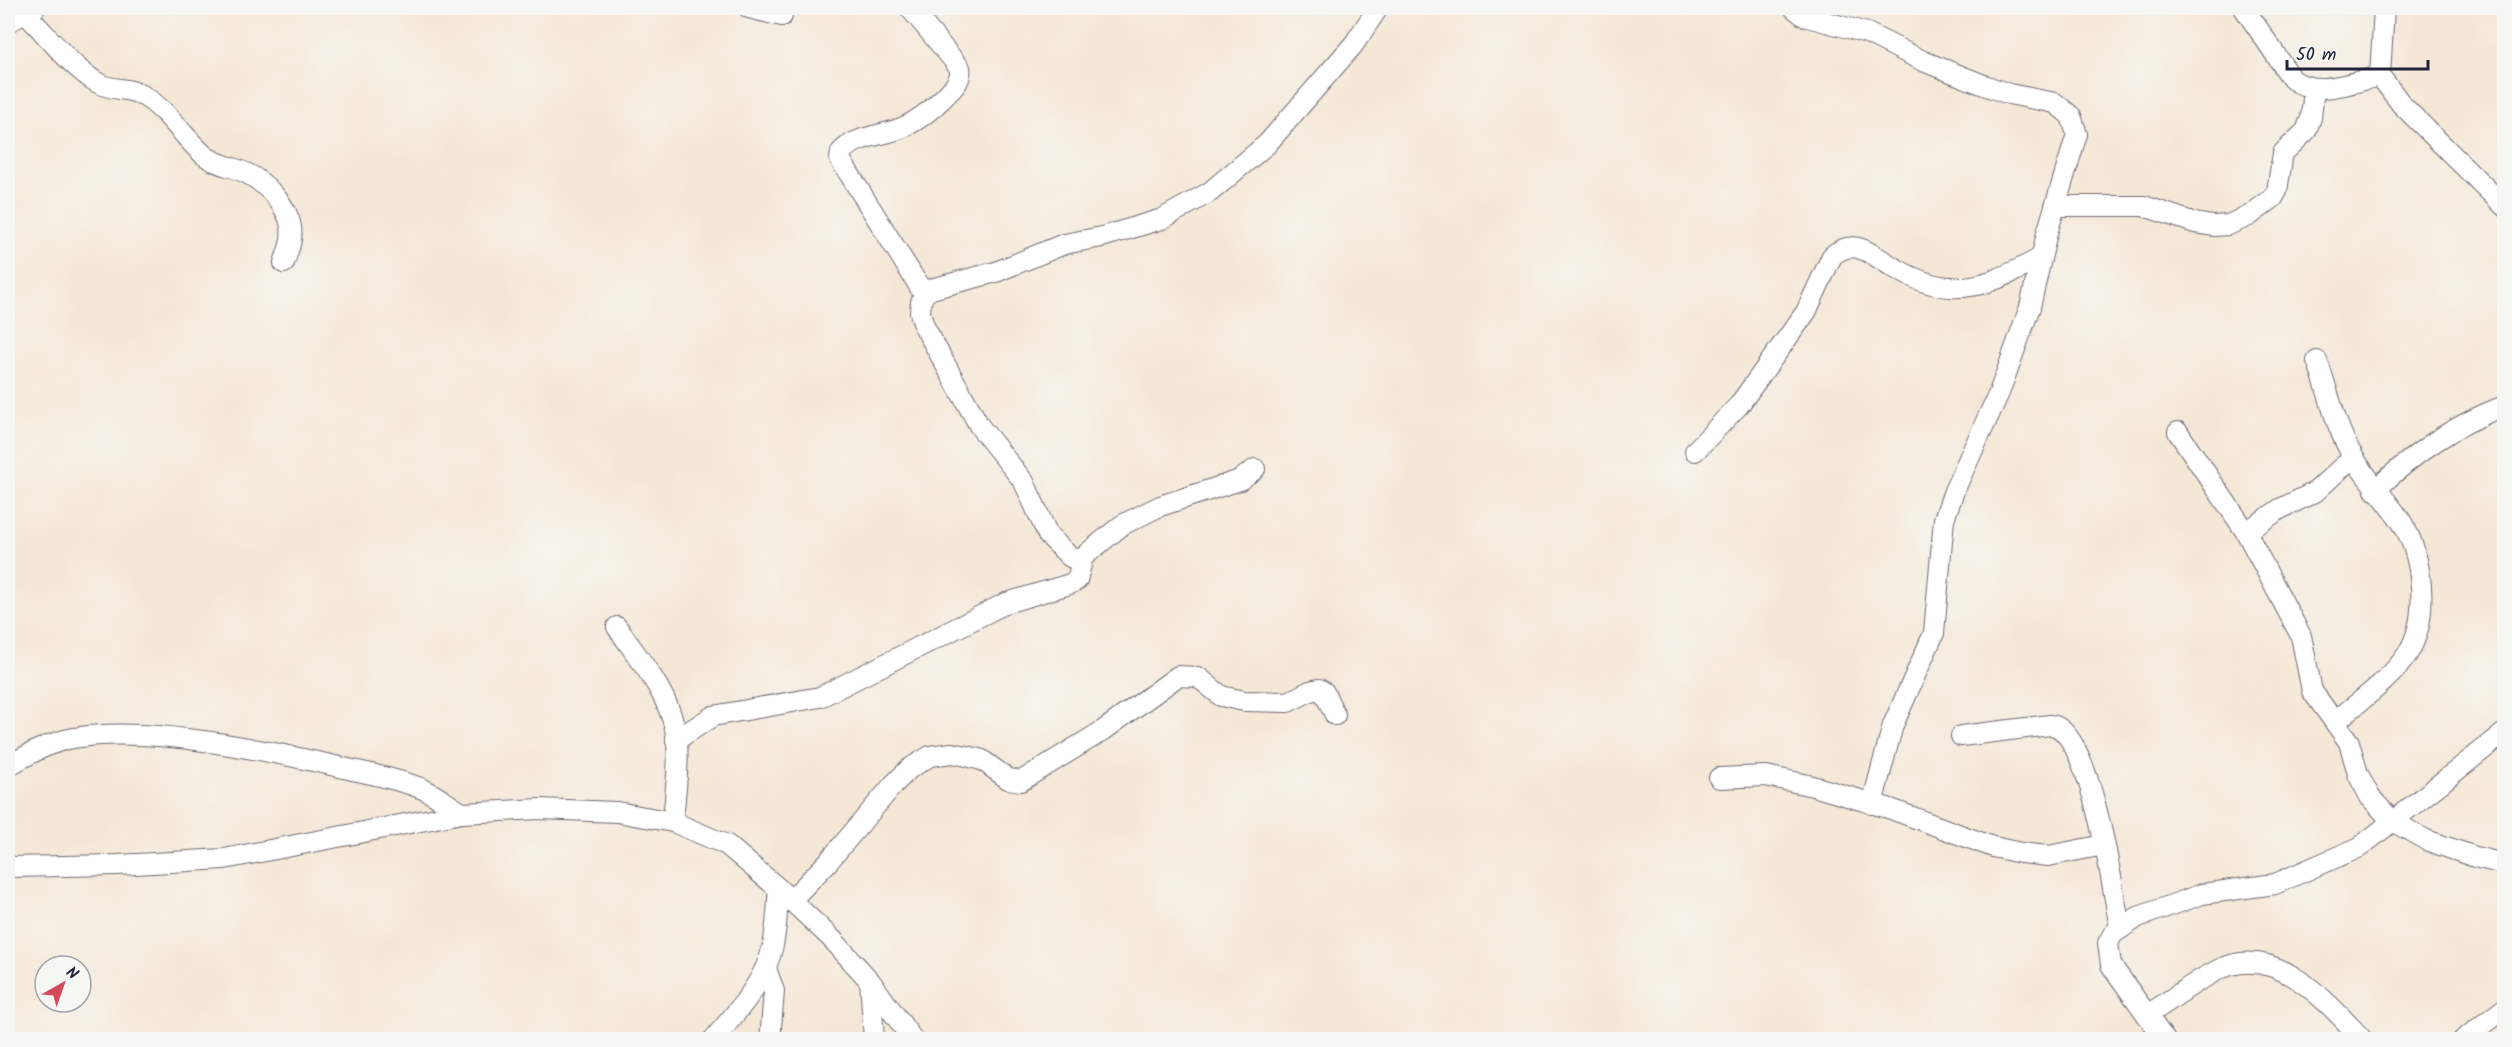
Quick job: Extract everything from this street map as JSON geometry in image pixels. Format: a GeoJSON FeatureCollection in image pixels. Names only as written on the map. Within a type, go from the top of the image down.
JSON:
{"type":"FeatureCollection","features":[{"type":"Feature","properties":{"kind":"street"},"geometry":{"type":"LineString","coordinates":[[749,8],[782,16]]}},
{"type":"Feature","properties":{"kind":"street"},"geometry":{"type":"LineString","coordinates":[[910,8],[960,68],[960,78],[952,89],[920,118],[899,129],[856,141],[841,152],[840,159],[924,294],[920,312],[924,326],[980,427],[1024,482],[1048,535],[1069,556],[1080,562]]}},
{"type":"Feature","properties":{"kind":"street"},"geometry":{"type":"LineString","coordinates":[[924,294],[941,285],[996,272],[1065,244],[1162,219],[1187,207],[1209,192],[1266,144],[1354,44],[1378,8]]}},
{"type":"Feature","properties":{"kind":"street"},"geometry":{"type":"LineString","coordinates":[[1794,8],[1804,16],[1867,33],[1923,61],[1984,85],[2009,94],[2055,103],[2071,116],[2077,134],[2055,206],[2030,307],[1999,393],[1954,491],[1944,519],[1934,633],[1893,725],[1872,804]]}},
{"type":"Feature","properties":{"kind":"street"},"geometry":{"type":"LineString","coordinates":[[2244,8],[2292,79],[2302,87],[2314,89],[2380,76]]}},
{"type":"Feature","properties":{"kind":"street"},"geometry":{"type":"LineString","coordinates":[[2384,8],[2380,76],[2402,105],[2505,206]]}},
{"type":"Feature","properties":{"kind":"street"},"geometry":{"type":"LineString","coordinates":[[8,22],[30,11],[83,72],[99,84],[141,94],[168,116],[204,155],[219,165],[248,174],[276,197],[288,216],[291,227],[291,238],[284,263]]}},
{"type":"Feature","properties":{"kind":"street"},"geometry":{"type":"LineString","coordinates":[[2055,206],[2144,206],[2195,223],[2213,226],[2228,225],[2248,216],[2273,198],[2277,191],[2283,153],[2306,130],[2312,118],[2314,89]]}},
{"type":"Feature","properties":{"kind":"street"},"geometry":{"type":"LineString","coordinates":[[1695,452],[1739,405],[1806,312],[1832,256],[1839,250],[1851,246],[1864,248],[1894,267],[1928,283],[1951,288],[1988,283],[2042,258]]}},
{"type":"Feature","properties":{"kind":"street"},"geometry":{"type":"LineString","coordinates":[[2317,361],[2343,438],[2353,457],[2375,490],[2400,520],[2411,539],[2417,558],[2420,604],[2417,631],[2408,652],[2394,670],[2335,722]]}},
{"type":"Feature","properties":{"kind":"street"},"geometry":{"type":"LineString","coordinates":[[2375,490],[2411,456],[2426,446],[2470,419],[2505,406]]}},
{"type":"Feature","properties":{"kind":"street"},"geometry":{"type":"LineString","coordinates":[[2178,432],[2246,532],[2301,636],[2305,647],[2310,683],[2316,699],[2349,742],[2364,787],[2392,821],[2426,840],[2475,858],[2505,864]]}},
{"type":"Feature","properties":{"kind":"street"},"geometry":{"type":"LineString","coordinates":[[2246,532],[2280,509],[2315,492],[2353,457]]}},
{"type":"Feature","properties":{"kind":"street"},"geometry":{"type":"LineString","coordinates":[[676,740],[713,716],[820,697],[1006,603],[1070,585],[1078,576],[1080,562],[1103,538],[1143,513],[1240,480],[1255,469]]}},
{"type":"Feature","properties":{"kind":"street"},"geometry":{"type":"LineString","coordinates":[[617,627],[665,701],[676,740],[673,822]]}},
{"type":"Feature","properties":{"kind":"street"},"geometry":{"type":"LineString","coordinates":[[713,1040],[753,989],[766,968],[785,894],[828,862],[894,784],[909,769],[930,756],[952,753],[982,760],[1008,779],[1021,781],[1104,730],[1153,697],[1174,678],[1182,675],[1198,677],[1221,696],[1244,701],[1288,702],[1319,689],[1324,692],[1335,715]]}},
{"type":"Feature","properties":{"kind":"street"},"geometry":{"type":"LineString","coordinates":[[1961,736],[2049,725],[2059,726],[2076,750],[2091,789],[2120,929]]}},
{"type":"Feature","properties":{"kind":"street"},"geometry":{"type":"LineString","coordinates":[[2165,1040],[2111,965],[2108,943],[2120,929],[2138,917],[2202,894],[2275,884],[2312,869],[2372,839],[2505,733]]}},
{"type":"Feature","properties":{"kind":"street"},"geometry":{"type":"LineString","coordinates":[[8,766],[38,749],[73,738],[111,734],[175,739],[309,760],[367,773],[424,790],[462,813]]}},
{"type":"Feature","properties":{"kind":"street"},"geometry":{"type":"LineString","coordinates":[[1719,778],[1766,776],[1814,786],[1993,847],[2021,853],[2048,856],[2104,845]]}},
{"type":"Feature","properties":{"kind":"street"},"geometry":{"type":"LineString","coordinates":[[8,867],[118,865],[224,859],[462,813],[540,809],[617,812],[673,822],[727,845],[785,894],[832,939],[870,981],[914,1040]]}},
{"type":"Feature","properties":{"kind":"street"},"geometry":{"type":"LineString","coordinates":[[2146,1016],[2218,970],[2238,964],[2260,964],[2296,976],[2363,1040]]}},
{"type":"Feature","properties":{"kind":"street"},"geometry":{"type":"LineString","coordinates":[[766,968],[774,991],[770,1040]]}},
{"type":"Feature","properties":{"kind":"street"},"geometry":{"type":"LineString","coordinates":[[870,981],[874,1040]]}},
{"type":"Feature","properties":{"kind":"street"},"geometry":{"type":"LineString","coordinates":[[2463,1040],[2505,1009]]}}]}
